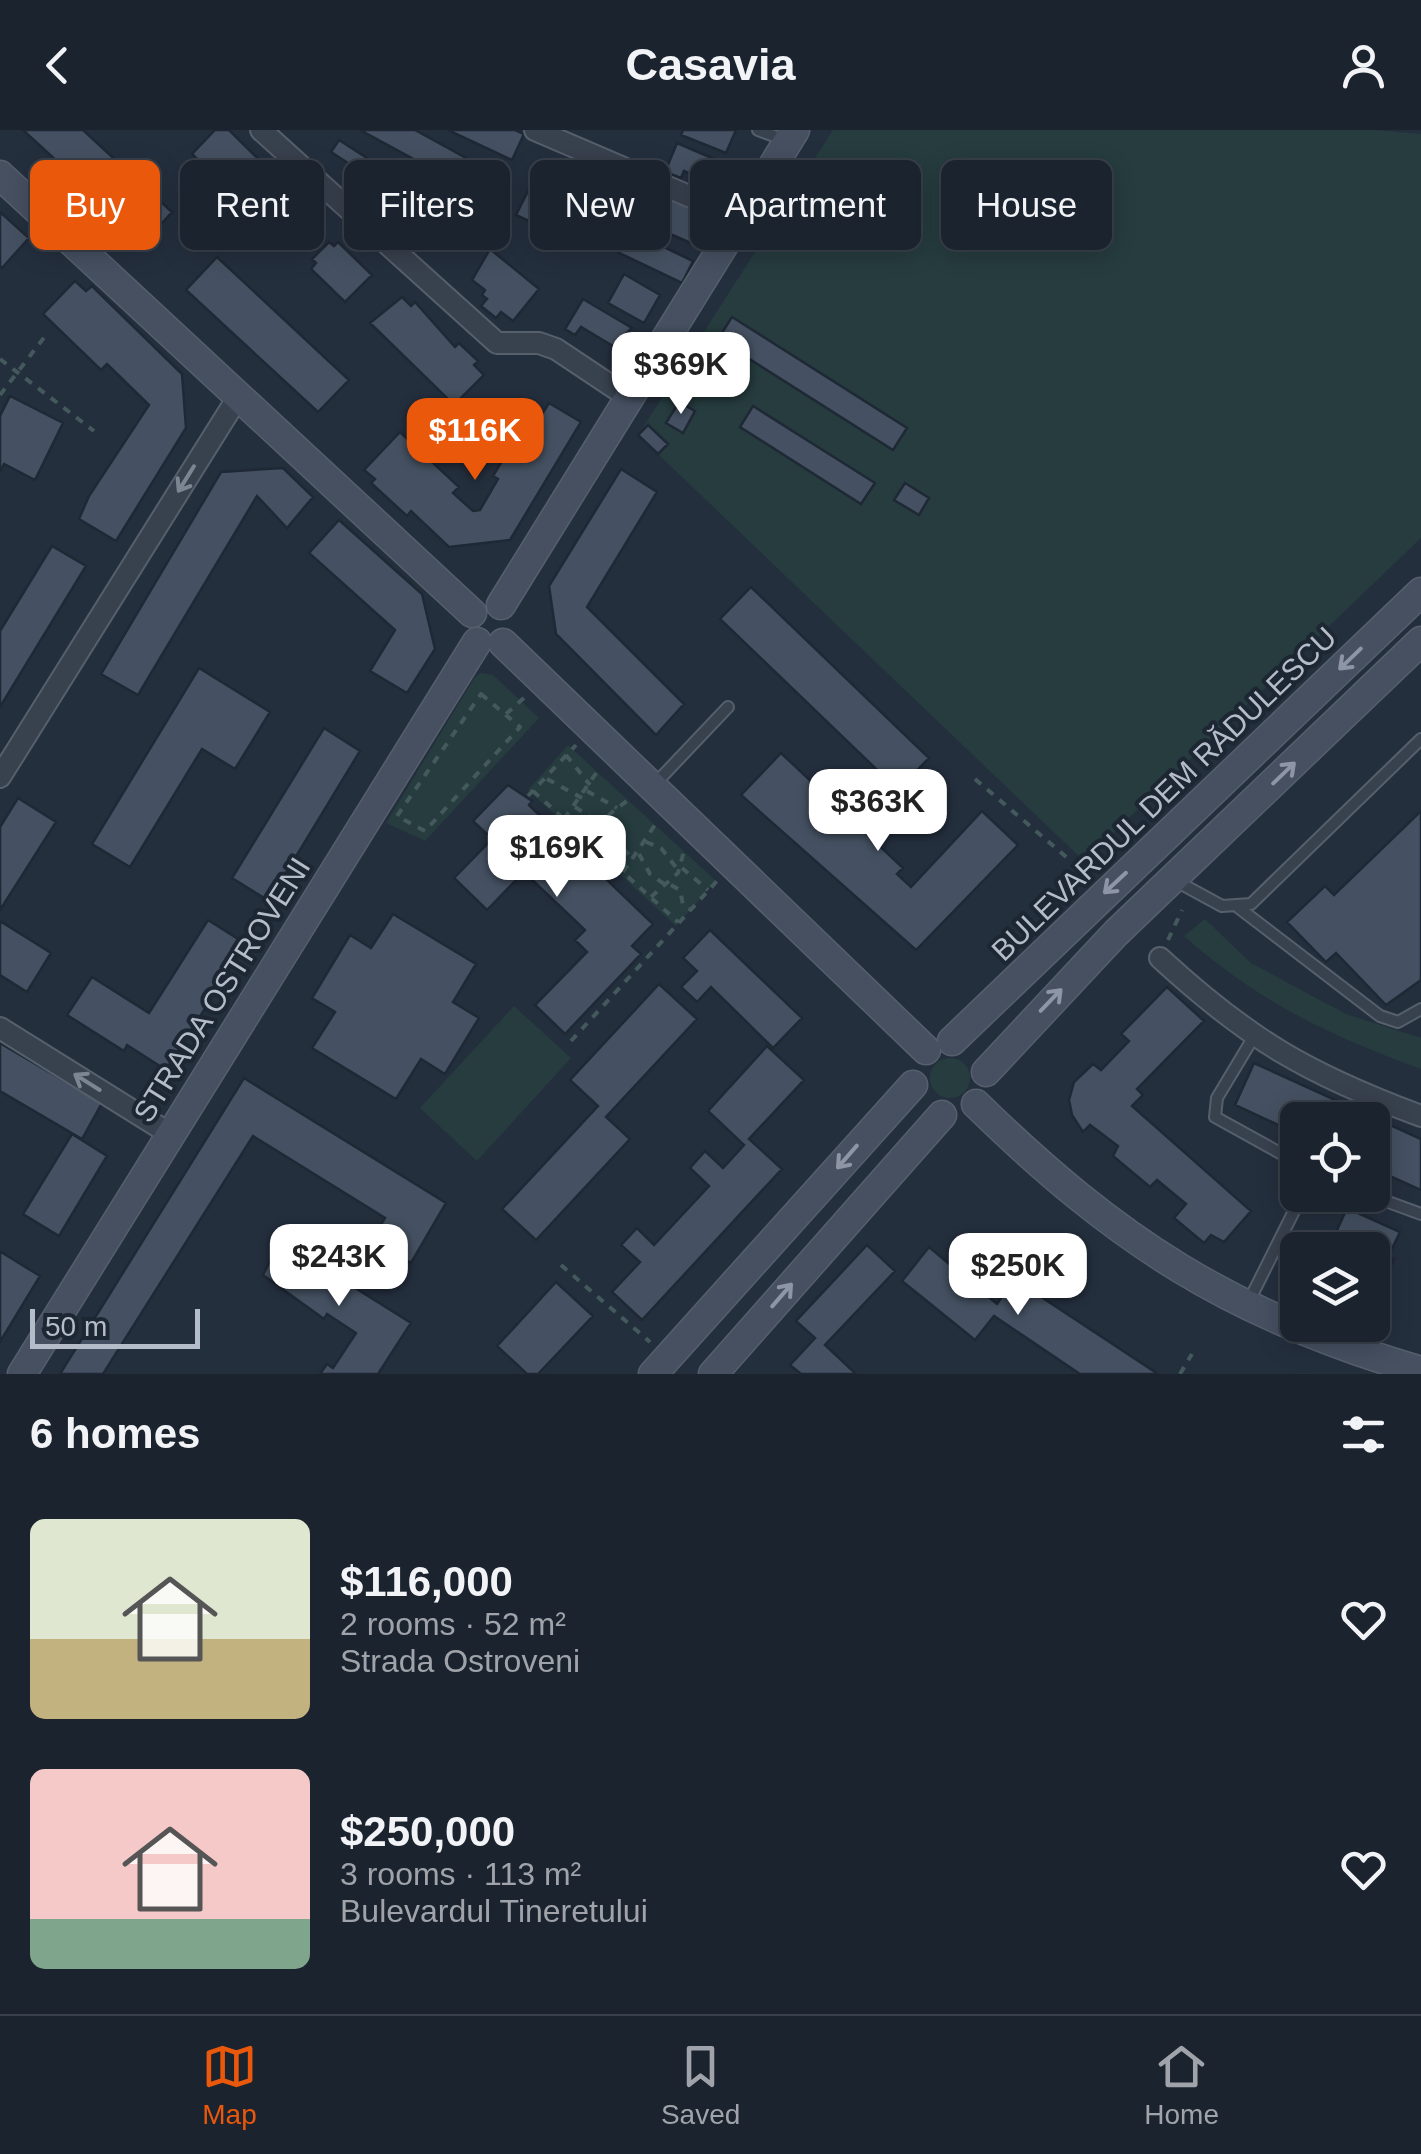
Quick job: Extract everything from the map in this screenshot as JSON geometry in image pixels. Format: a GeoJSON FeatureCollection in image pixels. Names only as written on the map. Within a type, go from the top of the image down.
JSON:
{"type":"FeatureCollection","features":[{"type":"Feature","properties":{"kind":"street"},"geometry":{"type":"LineString","coordinates":[[261,130],[497,342],[506,346],[539,342],[556,349],[628,397]]}},
{"type":"Feature","properties":{"kind":"street"},"geometry":{"type":"LineString","coordinates":[[535,130],[690,197]]}},
{"type":"Feature","properties":{"kind":"street"},"geometry":{"type":"LineString","coordinates":[[776,160],[792,135]]}},
{"type":"Feature","properties":{"kind":"street"},"geometry":{"type":"LineString","coordinates":[[0,175],[472,613]]}},
{"type":"Feature","properties":{"kind":"street"},"geometry":{"type":"LineString","coordinates":[[501,604],[720,250]]}},
{"type":"Feature","properties":{"kind":"street"},"geometry":{"type":"LineString","coordinates":[[0,778],[238,397]]}},
{"type":"Feature","properties":{"kind":"street","name":"BULEVARDUL DEM RĂDULESCU"},"geometry":{"type":"LineString","coordinates":[[939,1046],[1421,592]]}},
{"type":"Feature","properties":{"kind":"street"},"geometry":{"type":"LineString","coordinates":[[490,642],[511,633],[512,620],[501,604],[488,602],[472,613],[469,628],[593,727],[734,862],[939,1046],[976,1052],[986,1072],[984,1089],[976,1104],[958,1114],[942,1115],[925,1106],[913,1085],[915,1064],[939,1046]]}},
{"type":"Feature","properties":{"kind":"street","name":"STRADA OSTROVENI"},"geometry":{"type":"LineString","coordinates":[[22,1374],[170,1134],[490,642]]}},
{"type":"Feature","properties":{"kind":"street"},"geometry":{"type":"LineString","coordinates":[[986,1072],[1032,1018],[1421,642]]}},
{"type":"Feature","properties":{"kind":"street"},"geometry":{"type":"LineString","coordinates":[[1160,958],[1254,1038],[1333,1081],[1421,1116]]}},
{"type":"Feature","properties":{"kind":"street"},"geometry":{"type":"LineString","coordinates":[[0,1028],[170,1134]]}},
{"type":"Feature","properties":{"kind":"street"},"geometry":{"type":"LineString","coordinates":[[913,1085],[669,1357],[718,1372],[942,1115]]}},
{"type":"Feature","properties":{"kind":"street"},"geometry":{"type":"LineString","coordinates":[[976,1104],[1085,1206],[1177,1268],[1246,1306],[1352,1349],[1421,1371]]}},
{"type":"Feature","properties":{"kind":"lane"},"geometry":{"type":"LineString","coordinates":[[758,130],[792,135]]}},
{"type":"Feature","properties":{"kind":"lane"},"geometry":{"type":"LineString","coordinates":[[654,784],[728,707]]}},
{"type":"Feature","properties":{"kind":"lane"},"geometry":{"type":"LineString","coordinates":[[1174,879],[1222,906],[1239,908],[1252,904],[1421,739]]}},
{"type":"Feature","properties":{"kind":"lane"},"geometry":{"type":"LineString","coordinates":[[1239,908],[1380,1016],[1398,1022],[1421,1009]]}},
{"type":"Feature","properties":{"kind":"lane"},"geometry":{"type":"LineString","coordinates":[[1254,1038],[1217,1098],[1216,1117],[1280,1153]]}},
{"type":"Feature","properties":{"kind":"lane"},"geometry":{"type":"LineString","coordinates":[[1390,1203],[1421,1214]]}},
{"type":"Feature","properties":{"kind":"lane"},"geometry":{"type":"LineString","coordinates":[[1246,1306],[1293,1212]]}},
{"type":"Feature","properties":{"kind":"path"},"geometry":{"type":"LineString","coordinates":[[0,395],[46,335]]}},
{"type":"Feature","properties":{"kind":"path"},"geometry":{"type":"LineString","coordinates":[[0,359],[94,430]]}},
{"type":"Feature","properties":{"kind":"path"},"geometry":{"type":"LineString","coordinates":[[482,694],[506,714],[520,727],[425,831],[397,816],[482,694]]}},
{"type":"Feature","properties":{"kind":"path"},"geometry":{"type":"LineString","coordinates":[[528,796],[593,727]]}},
{"type":"Feature","properties":{"kind":"path"},"geometry":{"type":"LineString","coordinates":[[566,755],[588,788],[617,808]]}},
{"type":"Feature","properties":{"kind":"path"},"geometry":{"type":"LineString","coordinates":[[564,818],[597,772]]}},
{"type":"Feature","properties":{"kind":"path"},"geometry":{"type":"LineString","coordinates":[[545,778],[582,798]]}},
{"type":"Feature","properties":{"kind":"path"},"geometry":{"type":"LineString","coordinates":[[975,779],[1086,872]]}},
{"type":"Feature","properties":{"kind":"path"},"geometry":{"type":"LineString","coordinates":[[533,791],[679,923]]}},
{"type":"Feature","properties":{"kind":"path"},"geometry":{"type":"LineString","coordinates":[[592,844],[617,808],[628,800]]}},
{"type":"Feature","properties":{"kind":"path"},"geometry":{"type":"LineString","coordinates":[[575,807],[632,858]]}},
{"type":"Feature","properties":{"kind":"path"},"geometry":{"type":"LineString","coordinates":[[623,872],[655,825]]}},
{"type":"Feature","properties":{"kind":"path"},"geometry":{"type":"LineString","coordinates":[[646,842],[661,848],[679,870],[708,890]]}},
{"type":"Feature","properties":{"kind":"path"},"geometry":{"type":"LineString","coordinates":[[650,897],[668,885],[679,870],[684,851]]}},
{"type":"Feature","properties":{"kind":"path"},"geometry":{"type":"LineString","coordinates":[[638,854],[650,874],[680,890],[683,905],[690,910]]}},
{"type":"Feature","properties":{"kind":"path"},"geometry":{"type":"LineString","coordinates":[[570,1041],[734,862]]}},
{"type":"Feature","properties":{"kind":"path"},"geometry":{"type":"LineString","coordinates":[[1160,958],[1182,910]]}},
{"type":"Feature","properties":{"kind":"path"},"geometry":{"type":"LineString","coordinates":[[561,1265],[669,1357]]}},
{"type":"Feature","properties":{"kind":"path"},"geometry":{"type":"LineString","coordinates":[[1180,1374],[1192,1354]]}},
{"type":"Feature","properties":{"kind":"green space"},"geometry":{"type":"Polygon","coordinates":[[[833,130],[1376,130],[1421,134],[1421,538],[1084,861],[638,435],[756,250],[921,250],[921,160],[814,160],[833,130]]]}},
{"type":"Feature","properties":{"kind":"green space"},"geometry":{"type":"Polygon","coordinates":[[[481,673],[493,675],[539,718],[425,841],[386,823],[475,677],[481,673]]]}},
{"type":"Feature","properties":{"kind":"green space"},"geometry":{"type":"Polygon","coordinates":[[[568,745],[716,881],[676,926],[528,790],[568,745]]]}},
{"type":"Feature","properties":{"kind":"green space"},"geometry":{"type":"Polygon","coordinates":[[[1205,919],[1251,963],[1346,1014],[1421,1038],[1421,1069],[1325,1030],[1239,980],[1184,936],[1205,919]]]}},
{"type":"Feature","properties":{"kind":"green space"},"geometry":{"type":"Polygon","coordinates":[[[514,1006],[571,1058],[477,1161],[420,1108],[514,1006]]]}},
{"type":"Feature","properties":{"kind":"green space"},"geometry":{"type":"Polygon","coordinates":[[[950,1058],[964,1064],[970,1078],[964,1092],[950,1098],[936,1092],[930,1078],[936,1064],[950,1058]]]}},
{"type":"Feature","properties":{"kind":"building"},"geometry":{"type":"Polygon","coordinates":[[[23,130],[83,130],[116,160],[56,160],[23,130]]]}},
{"type":"Feature","properties":{"kind":"building"},"geometry":{"type":"Polygon","coordinates":[[[215,130],[229,130],[259,160],[198,160],[192,154],[215,130]]]}},
{"type":"Feature","properties":{"kind":"building"},"geometry":{"type":"Polygon","coordinates":[[[360,130],[415,130],[466,158],[415,160],[360,130]]]}},
{"type":"Feature","properties":{"kind":"building"},"geometry":{"type":"Polygon","coordinates":[[[448,130],[515,130],[524,134],[512,160],[448,130]]]}},
{"type":"Feature","properties":{"kind":"building"},"geometry":{"type":"Polygon","coordinates":[[[683,130],[736,130],[726,153],[681,135],[683,130]]]}},
{"type":"Feature","properties":{"kind":"building"},"geometry":{"type":"Polygon","coordinates":[[[339,140],[370,160],[344,160],[331,152],[339,140]]]}},
{"type":"Feature","properties":{"kind":"building"},"geometry":{"type":"Polygon","coordinates":[[[677,143],[716,160],[690,160],[690,174],[684,171],[681,178],[670,174],[670,160],[677,143]]]}},
{"type":"Feature","properties":{"kind":"building"},"geometry":{"type":"Polygon","coordinates":[[[530,187],[530,222],[516,215],[530,187]]]}},
{"type":"Feature","properties":{"kind":"building"},"geometry":{"type":"Polygon","coordinates":[[[670,197],[690,206],[690,243],[670,234],[670,197]]]}},
{"type":"Feature","properties":{"kind":"building"},"geometry":{"type":"Polygon","coordinates":[[[160,201],[172,212],[160,225],[160,201]]]}},
{"type":"Feature","properties":{"kind":"building"},"geometry":{"type":"Polygon","coordinates":[[[0,212],[29,238],[2,268],[0,266],[0,212]]]}},
{"type":"Feature","properties":{"kind":"building"},"geometry":{"type":"Polygon","coordinates":[[[329,242],[334,246],[338,242],[372,275],[345,302],[311,269],[316,263],[312,259],[329,242]]]}},
{"type":"Feature","properties":{"kind":"building"},"geometry":{"type":"Polygon","coordinates":[[[491,250],[539,289],[513,321],[501,312],[496,318],[481,306],[487,299],[482,295],[485,290],[472,280],[491,250]]]}},
{"type":"Feature","properties":{"kind":"building"},"geometry":{"type":"Polygon","coordinates":[[[613,250],[670,250],[693,261],[682,283],[613,250]]]}},
{"type":"Feature","properties":{"kind":"building"},"geometry":{"type":"Polygon","coordinates":[[[217,257],[349,380],[318,412],[186,290],[217,257]]]}},
{"type":"Feature","properties":{"kind":"building"},"geometry":{"type":"Polygon","coordinates":[[[624,274],[660,295],[644,323],[608,303],[624,274]]]}},
{"type":"Feature","properties":{"kind":"building"},"geometry":{"type":"Polygon","coordinates":[[[75,281],[86,291],[92,286],[182,374],[186,428],[116,541],[79,519],[89,496],[149,405],[107,364],[101,370],[43,314],[75,281]]]}},
{"type":"Feature","properties":{"kind":"building"},"geometry":{"type":"Polygon","coordinates":[[[402,297],[411,306],[415,302],[455,347],[459,343],[478,361],[474,365],[484,375],[454,405],[370,323],[402,297]]]}},
{"type":"Feature","properties":{"kind":"building"},"geometry":{"type":"Polygon","coordinates":[[[583,299],[632,328],[613,346],[581,327],[575,335],[565,329],[583,299]]]}},
{"type":"Feature","properties":{"kind":"building"},"geometry":{"type":"Polygon","coordinates":[[[732,317],[907,428],[893,450],[718,339],[732,317]]]}},
{"type":"Feature","properties":{"kind":"building"},"geometry":{"type":"Polygon","coordinates":[[[10,396],[63,423],[35,480],[4,464],[0,472],[0,416],[10,396]]]}},
{"type":"Feature","properties":{"kind":"building"},"geometry":{"type":"Polygon","coordinates":[[[679,402],[695,411],[683,433],[666,423],[679,402]]]}},
{"type":"Feature","properties":{"kind":"building"},"geometry":{"type":"Polygon","coordinates":[[[549,403],[581,422],[510,540],[449,547],[411,511],[407,516],[371,483],[375,479],[364,470],[400,432],[459,487],[453,493],[473,511],[480,510],[498,479],[493,476],[529,416],[537,422],[549,403]]]}},
{"type":"Feature","properties":{"kind":"building"},"geometry":{"type":"Polygon","coordinates":[[[753,406],[875,483],[861,504],[740,427],[753,406]]]}},
{"type":"Feature","properties":{"kind":"building"},"geometry":{"type":"Polygon","coordinates":[[[648,425],[668,444],[658,454],[638,435],[648,425]]]}},
{"type":"Feature","properties":{"kind":"building"},"geometry":{"type":"Polygon","coordinates":[[[283,468],[313,497],[287,528],[257,496],[138,695],[101,674],[221,472],[283,468]]]}},
{"type":"Feature","properties":{"kind":"building"},"geometry":{"type":"Polygon","coordinates":[[[621,469],[657,492],[587,607],[684,704],[656,735],[556,634],[549,586],[621,469]]]}},
{"type":"Feature","properties":{"kind":"building"},"geometry":{"type":"Polygon","coordinates":[[[905,483],[929,498],[919,515],[894,500],[905,483]]]}},
{"type":"Feature","properties":{"kind":"building"},"geometry":{"type":"Polygon","coordinates":[[[339,520],[422,594],[435,649],[407,693],[370,671],[395,630],[309,553],[339,520]]]}},
{"type":"Feature","properties":{"kind":"building"},"geometry":{"type":"Polygon","coordinates":[[[52,546],[86,566],[0,707],[0,631],[52,546]]]}},
{"type":"Feature","properties":{"kind":"building"},"geometry":{"type":"Polygon","coordinates":[[[751,587],[929,758],[898,790],[720,619],[751,587]]]}},
{"type":"Feature","properties":{"kind":"building"},"geometry":{"type":"Polygon","coordinates":[[[199,668],[270,712],[235,769],[202,749],[130,867],[92,844],[199,668]]]}},
{"type":"Feature","properties":{"kind":"building"},"geometry":{"type":"Polygon","coordinates":[[[324,728],[360,751],[269,901],[232,878],[324,728]]]}},
{"type":"Feature","properties":{"kind":"building"},"geometry":{"type":"Polygon","coordinates":[[[781,753],[903,868],[897,874],[911,887],[982,811],[1018,845],[916,950],[741,795],[781,753]]]}},
{"type":"Feature","properties":{"kind":"building"},"geometry":{"type":"Polygon","coordinates":[[[508,785],[532,801],[529,805],[653,924],[632,946],[641,954],[565,1034],[535,1005],[587,952],[575,940],[585,930],[524,872],[487,910],[454,878],[492,839],[473,821],[508,785]]]}},
{"type":"Feature","properties":{"kind":"building"},"geometry":{"type":"Polygon","coordinates":[[[18,798],[56,822],[0,910],[0,827],[18,798]]]}},
{"type":"Feature","properties":{"kind":"building"},"geometry":{"type":"Polygon","coordinates":[[[1421,811],[1421,980],[1386,1005],[1336,953],[1326,962],[1287,922],[1325,886],[1334,895],[1421,811]]]}},
{"type":"Feature","properties":{"kind":"building"},"geometry":{"type":"Polygon","coordinates":[[[393,914],[476,964],[453,1002],[479,1018],[445,1074],[421,1059],[396,1099],[312,1048],[335,1012],[312,998],[350,935],[371,948],[393,914]]]}},
{"type":"Feature","properties":{"kind":"building"},"geometry":{"type":"Polygon","coordinates":[[[208,920],[246,944],[166,1070],[127,1045],[124,1051],[67,1015],[92,977],[149,1013],[208,920]]]}},
{"type":"Feature","properties":{"kind":"building"},"geometry":{"type":"Polygon","coordinates":[[[0,921],[51,953],[27,992],[0,975],[0,921]]]}},
{"type":"Feature","properties":{"kind":"building"},"geometry":{"type":"Polygon","coordinates":[[[710,930],[802,1018],[773,1048],[711,987],[697,1002],[681,987],[697,971],[683,958],[710,930]]]}},
{"type":"Feature","properties":{"kind":"building"},"geometry":{"type":"Polygon","coordinates":[[[659,984],[697,1019],[606,1117],[630,1139],[536,1240],[502,1209],[598,1106],[570,1080],[659,984]]]}},
{"type":"Feature","properties":{"kind":"building"},"geometry":{"type":"Polygon","coordinates":[[[1167,987],[1204,1021],[1137,1089],[1143,1095],[1132,1106],[1251,1211],[1224,1242],[1211,1235],[1204,1243],[1174,1218],[1186,1204],[1157,1180],[1150,1187],[1113,1156],[1118,1146],[1090,1125],[1083,1132],[1072,1115],[1069,1100],[1074,1082],[1093,1064],[1101,1070],[1129,1041],[1121,1034],[1167,987]]]}},
{"type":"Feature","properties":{"kind":"building"},"geometry":{"type":"Polygon","coordinates":[[[0,1043],[102,1103],[82,1139],[0,1091],[0,1043]]]}},
{"type":"Feature","properties":{"kind":"building"},"geometry":{"type":"Polygon","coordinates":[[[767,1046],[804,1080],[749,1139],[782,1169],[642,1320],[612,1292],[640,1262],[621,1245],[637,1228],[654,1245],[709,1186],[690,1168],[705,1151],[723,1168],[744,1145],[708,1111],[767,1046]]]}},
{"type":"Feature","properties":{"kind":"building"},"geometry":{"type":"Polygon","coordinates":[[[1254,1063],[1340,1102],[1280,1102],[1280,1126],[1235,1105],[1254,1063]]]}},
{"type":"Feature","properties":{"kind":"building"},"geometry":{"type":"Polygon","coordinates":[[[244,1078],[446,1203],[411,1263],[372,1239],[385,1218],[253,1136],[103,1374],[60,1374],[244,1078]]]}},
{"type":"Feature","properties":{"kind":"building"},"geometry":{"type":"Polygon","coordinates":[[[1390,1125],[1421,1139],[1421,1190],[1390,1176],[1390,1125]]]}},
{"type":"Feature","properties":{"kind":"building"},"geometry":{"type":"Polygon","coordinates":[[[72,1134],[107,1156],[59,1236],[23,1214],[72,1134]]]}},
{"type":"Feature","properties":{"kind":"building"},"geometry":{"type":"Polygon","coordinates":[[[1345,1212],[1356,1212],[1400,1232],[1390,1253],[1390,1232],[1336,1232],[1345,1212]]]}},
{"type":"Feature","properties":{"kind":"building"},"geometry":{"type":"Polygon","coordinates":[[[280,1241],[302,1254],[305,1249],[349,1277],[346,1282],[411,1323],[378,1374],[320,1374],[327,1364],[333,1368],[356,1333],[327,1314],[324,1319],[263,1275],[280,1241]]]}},
{"type":"Feature","properties":{"kind":"building"},"geometry":{"type":"Polygon","coordinates":[[[867,1245],[895,1271],[825,1345],[856,1374],[801,1374],[790,1365],[815,1338],[796,1321],[867,1245]]]}},
{"type":"Feature","properties":{"kind":"building"},"geometry":{"type":"Polygon","coordinates":[[[929,1247],[997,1304],[1014,1279],[1158,1374],[1080,1374],[994,1316],[975,1340],[902,1281],[929,1247]]]}},
{"type":"Feature","properties":{"kind":"building"},"geometry":{"type":"Polygon","coordinates":[[[0,1254],[40,1276],[0,1342],[0,1254]]]}},
{"type":"Feature","properties":{"kind":"building"},"geometry":{"type":"Polygon","coordinates":[[[556,1282],[593,1316],[538,1374],[527,1374],[497,1346],[556,1282]]]}}]}
